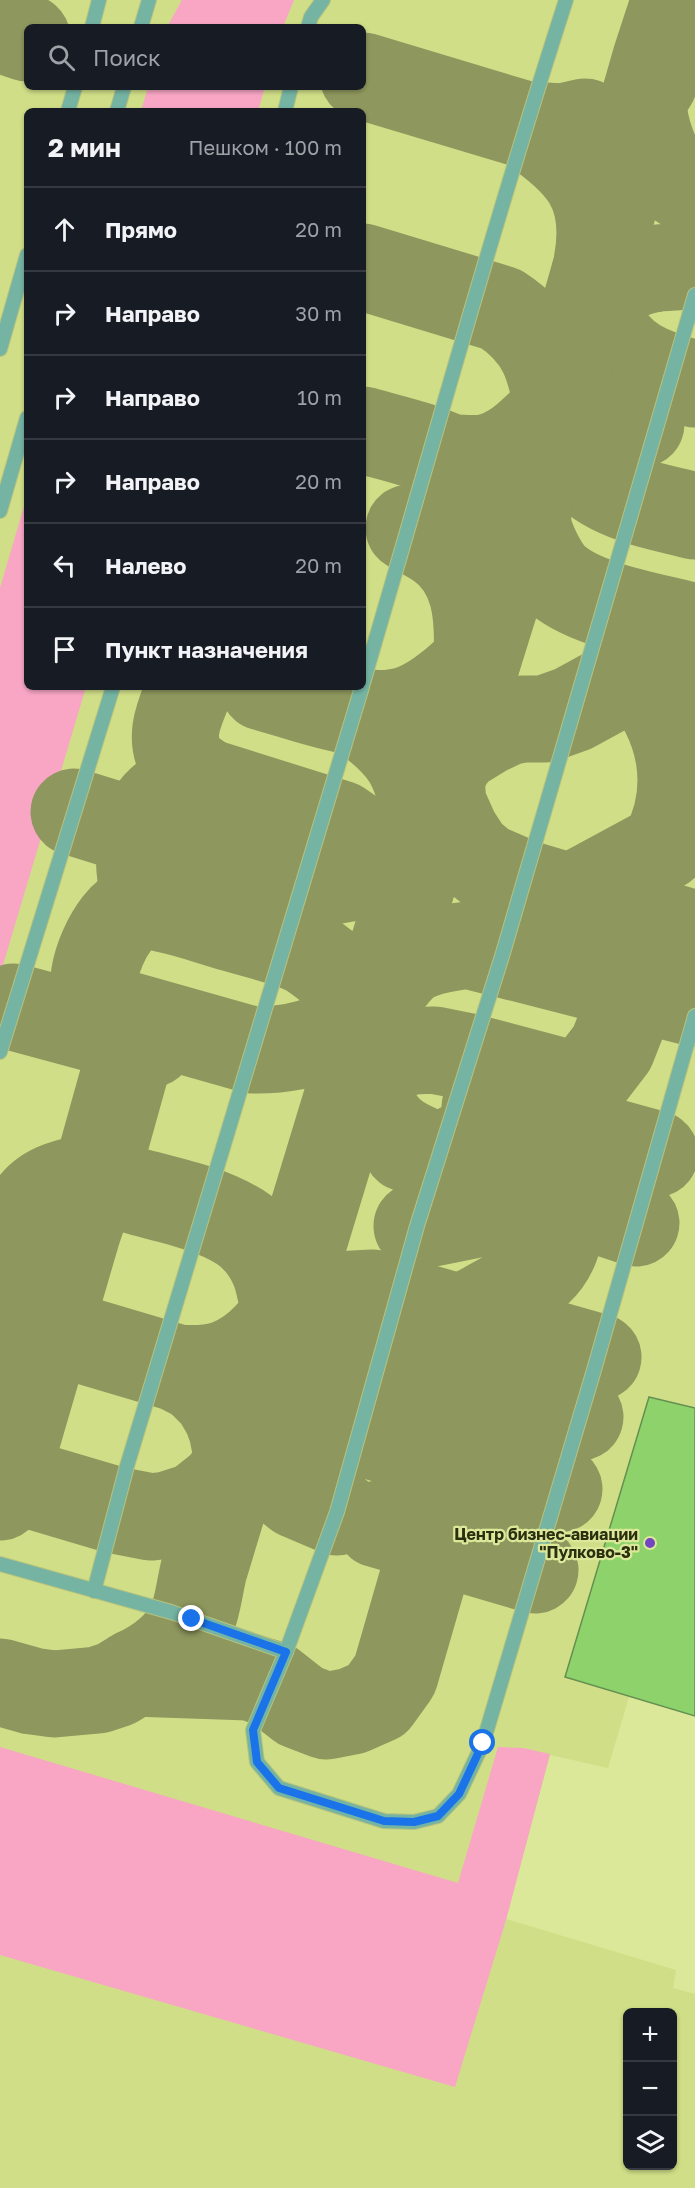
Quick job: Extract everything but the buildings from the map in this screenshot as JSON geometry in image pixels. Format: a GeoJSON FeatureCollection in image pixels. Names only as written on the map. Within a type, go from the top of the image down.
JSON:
{"type":"FeatureCollection","features":[{"type":"Feature","properties":{"kind":"lane"},"geometry":{"type":"LineString","coordinates":[[93,24],[99,0]]}},
{"type":"Feature","properties":{"kind":"lane"},"geometry":{"type":"LineString","coordinates":[[142,24],[149,0]]}},
{"type":"Feature","properties":{"kind":"lane"},"geometry":{"type":"LineString","coordinates":[[309,24],[310,17],[323,0]]}},
{"type":"Feature","properties":{"kind":"lane"},"geometry":{"type":"LineString","coordinates":[[366,671],[483,267],[566,0]]}},
{"type":"Feature","properties":{"kind":"lane"},"geometry":{"type":"LineString","coordinates":[[69,108],[74,90]]}},
{"type":"Feature","properties":{"kind":"lane"},"geometry":{"type":"LineString","coordinates":[[118,108],[123,90]]}},
{"type":"Feature","properties":{"kind":"lane"},"geometry":{"type":"LineString","coordinates":[[286,108],[290,90]]}},
{"type":"Feature","properties":{"kind":"lane"},"geometry":{"type":"LineString","coordinates":[[0,349],[24,265]]}},
{"type":"Feature","properties":{"kind":"lane"},"geometry":{"type":"LineString","coordinates":[[695,295],[503,953],[420,1216],[337,1512],[286,1652],[253,1730],[257,1762],[279,1788],[384,1821],[414,1822],[438,1816],[459,1794],[483,1743],[594,1370],[695,1016]]}},
{"type":"Feature","properties":{"kind":"lane"},"geometry":{"type":"LineString","coordinates":[[0,511],[24,428]]}},
{"type":"Feature","properties":{"kind":"lane"},"geometry":{"type":"LineString","coordinates":[[0,1052],[112,690]]}},
{"type":"Feature","properties":{"kind":"lane"},"geometry":{"type":"LineString","coordinates":[[94,1591],[127,1466],[360,690]]}},
{"type":"Feature","properties":{"kind":"lane"},"geometry":{"type":"LineString","coordinates":[[0,1564],[171,1612],[286,1652]]}},
{"type":"Feature","properties":{"kind":"shaded area"},"geometry":{"type":"Polygon","coordinates":[[[0,0],[695,0],[695,1408],[565,1677],[629,1697],[608,1768],[550,1755],[506,1919],[676,1970],[673,1988],[695,1994],[695,2188],[0,2188],[0,0]]]}},
{"type":"Feature","properties":{"kind":"shaded area"},"geometry":{"type":"Polygon","coordinates":[[[182,0],[294,0],[284,24],[169,24],[182,0]]]}},
{"type":"Feature","properties":{"kind":"shaded area"},"geometry":{"type":"Polygon","coordinates":[[[147,90],[264,90],[259,108],[142,108],[147,90]]]}},
{"type":"Feature","properties":{"kind":"shaded area"},"geometry":{"type":"Polygon","coordinates":[[[24,506],[24,690],[85,690],[0,975],[0,588],[24,506]]]}},
{"type":"Feature","properties":{"kind":"shaded area"},"geometry":{"type":"Polygon","coordinates":[[[0,1747],[458,1883],[498,1747],[523,1748],[550,1754],[506,1920],[455,2087],[0,1955],[0,1747]]]}},
{"type":"Feature","properties":{"kind":"taxiway"},"geometry":{"type":"LineString","coordinates":[[134,1673],[152,1664],[175,1645],[187,1629],[194,1614],[204,1569],[419,862],[426,825],[557,405],[656,58],[675,0]]}},
{"type":"Feature","properties":{"kind":"taxiway"},"geometry":{"type":"LineString","coordinates":[[0,29],[24,37]]}},
{"type":"Feature","properties":{"kind":"taxiway"},"geometry":{"type":"LineString","coordinates":[[366,77],[526,125],[563,127],[585,122]]}},
{"type":"Feature","properties":{"kind":"taxiway"},"geometry":{"type":"LineString","coordinates":[[654,82],[644,102],[646,123],[652,144],[668,175],[695,194]]}},
{"type":"Feature","properties":{"kind":"taxiway"},"geometry":{"type":"LineString","coordinates":[[526,125],[562,152],[587,181],[595,198],[599,217],[600,238],[597,263]]}},
{"type":"Feature","properties":{"kind":"taxiway"},"geometry":{"type":"LineString","coordinates":[[578,344],[581,323],[587,311],[602,293],[612,286],[642,271],[695,264]]}},
{"type":"Feature","properties":{"kind":"taxiway"},"geometry":{"type":"LineString","coordinates":[[366,268],[501,309],[519,322],[541,351],[553,384],[565,441],[587,474],[619,494],[656,507],[695,516]]}},
{"type":"Feature","properties":{"kind":"taxiway"},"geometry":{"type":"LineString","coordinates":[[594,276],[598,312],[607,332],[616,344],[638,363],[695,384]]}},
{"type":"Feature","properties":{"kind":"taxiway"},"geometry":{"type":"LineString","coordinates":[[452,458],[484,458],[511,448],[574,393]]}},
{"type":"Feature","properties":{"kind":"taxiway"},"geometry":{"type":"LineString","coordinates":[[641,424],[593,430],[566,441],[548,456],[536,477],[529,500],[529,530],[546,566],[554,577],[567,587],[601,603],[695,627]]}},
{"type":"Feature","properties":{"kind":"taxiway"},"geometry":{"type":"LineString","coordinates":[[366,431],[418,445],[453,460],[483,482],[495,497]]}},
{"type":"Feature","properties":{"kind":"taxiway"},"geometry":{"type":"LineString","coordinates":[[273,690],[357,712],[377,714],[395,712],[413,708],[431,699],[477,661],[476,612],[468,581],[450,555],[437,544],[409,528]]}},
{"type":"Feature","properties":{"kind":"taxiway"},"geometry":{"type":"LineString","coordinates":[[695,646],[573,709],[545,719],[522,719],[507,722],[486,732],[460,748],[449,761],[441,779],[443,804],[456,833],[469,853],[486,867],[523,883],[695,934]]}},
{"type":"Feature","properties":{"kind":"taxiway"},"geometry":{"type":"LineString","coordinates":[[542,913],[664,847],[674,825],[681,780],[679,757],[665,714],[637,674]]}},
{"type":"Feature","properties":{"kind":"taxiway"},"geometry":{"type":"LineString","coordinates":[[189,690],[176,725],[176,745],[184,764],[206,782]]}},
{"type":"Feature","properties":{"kind":"taxiway"},"geometry":{"type":"LineString","coordinates":[[74,812],[302,883],[343,879],[369,872],[405,851],[426,825],[418,787],[406,758],[386,735],[355,711]]}},
{"type":"Feature","properties":{"kind":"taxiway"},"geometry":{"type":"LineString","coordinates":[[141,879],[140,843],[143,827],[150,814],[159,802],[171,793],[187,786],[206,782],[340,824],[366,842],[376,853],[389,873],[396,895]]}},
{"type":"Feature","properties":{"kind":"taxiway"},"geometry":{"type":"LineString","coordinates":[[364,1044],[359,1022],[356,1012],[348,992],[328,967],[297,947],[180,912],[158,907],[143,907],[125,914],[109,935],[94,974],[95,996],[107,1009],[252,1050],[288,1048],[337,1032],[351,1023],[365,1011],[411,960],[446,948],[468,945],[695,1003]]}},
{"type":"Feature","properties":{"kind":"taxiway"},"geometry":{"type":"LineString","coordinates":[[358,1061],[372,1104],[383,1123],[404,1141],[438,1157],[522,1117],[592,1074],[612,1048],[625,1015],[623,984],[611,952],[600,932]]}},
{"type":"Feature","properties":{"kind":"taxiway"},"geometry":{"type":"LineString","coordinates":[[14,1007],[151,1044]]}},
{"type":"Feature","properties":{"kind":"taxiway"},"geometry":{"type":"LineString","coordinates":[[0,1497],[95,1179],[134,1039]]}},
{"type":"Feature","properties":{"kind":"taxiway"},"geometry":{"type":"LineString","coordinates":[[348,1096],[373,1070],[393,1056],[413,1051],[434,1050],[469,1057],[571,1084]]}},
{"type":"Feature","properties":{"kind":"taxiway"},"geometry":{"type":"LineString","coordinates":[[485,1107],[655,1154]]}},
{"type":"Feature","properties":{"kind":"taxiway"},"geometry":{"type":"LineString","coordinates":[[406,1148],[636,1223]]}},
{"type":"Feature","properties":{"kind":"taxiway"},"geometry":{"type":"LineString","coordinates":[[35,1324],[14,1302],[11,1278],[26,1217],[37,1198],[51,1188],[68,1182],[98,1179],[187,1205],[228,1220],[259,1243],[276,1273],[282,1310],[278,1322],[267,1336],[257,1346],[237,1359],[215,1367],[177,1368]]}},
{"type":"Feature","properties":{"kind":"taxiway"},"geometry":{"type":"LineString","coordinates":[[431,1333],[510,1292],[537,1273],[554,1250],[559,1235],[560,1197]]}},
{"type":"Feature","properties":{"kind":"taxiway"},"geometry":{"type":"LineString","coordinates":[[417,1226],[557,1198]]}},
{"type":"Feature","properties":{"kind":"taxiway"},"geometry":{"type":"LineString","coordinates":[[559,1489],[378,1438],[349,1428],[323,1415],[303,1399],[291,1382],[280,1354],[276,1333],[313,1304],[336,1295],[373,1293],[598,1357]]}},
{"type":"Feature","properties":{"kind":"taxiway"},"geometry":{"type":"LineString","coordinates":[[0,1340],[17,1327],[34,1325],[177,1368],[198,1379],[216,1397],[232,1430],[238,1460],[231,1474],[220,1487],[196,1506],[168,1515],[151,1517],[115,1510],[0,1476]]}},
{"type":"Feature","properties":{"kind":"taxiway"},"geometry":{"type":"LineString","coordinates":[[337,1512],[297,1495],[280,1481],[266,1459],[257,1433],[256,1414],[259,1391],[283,1365],[311,1352],[328,1346],[344,1347],[580,1417]]}},
{"type":"Feature","properties":{"kind":"taxiway"},"geometry":{"type":"LineString","coordinates":[[0,1682],[32,1691],[54,1694],[98,1690],[116,1684],[134,1673],[249,1677],[272,1684],[300,1706],[326,1716],[352,1711],[377,1700],[395,1675],[437,1523],[435,1496],[430,1484],[416,1462],[393,1441]]}},
{"type":"Feature","properties":{"kind":"taxiway"},"geometry":{"type":"LineString","coordinates":[[378,1524],[535,1570]]}},
{"type":"Feature","properties":{"kind":"place","name":"Центр бизнес-авиации \"Пулково-3\""},"geometry":{"type":"Point","coordinates":[650,1543]}},
{"type":"Feature","properties":{"kind":"route"},"geometry":{"type":"LineString","coordinates":[[192,1619],[286,1652],[253,1730],[257,1762],[279,1788],[384,1821],[414,1822],[438,1816],[459,1794],[483,1743]]}}]}
